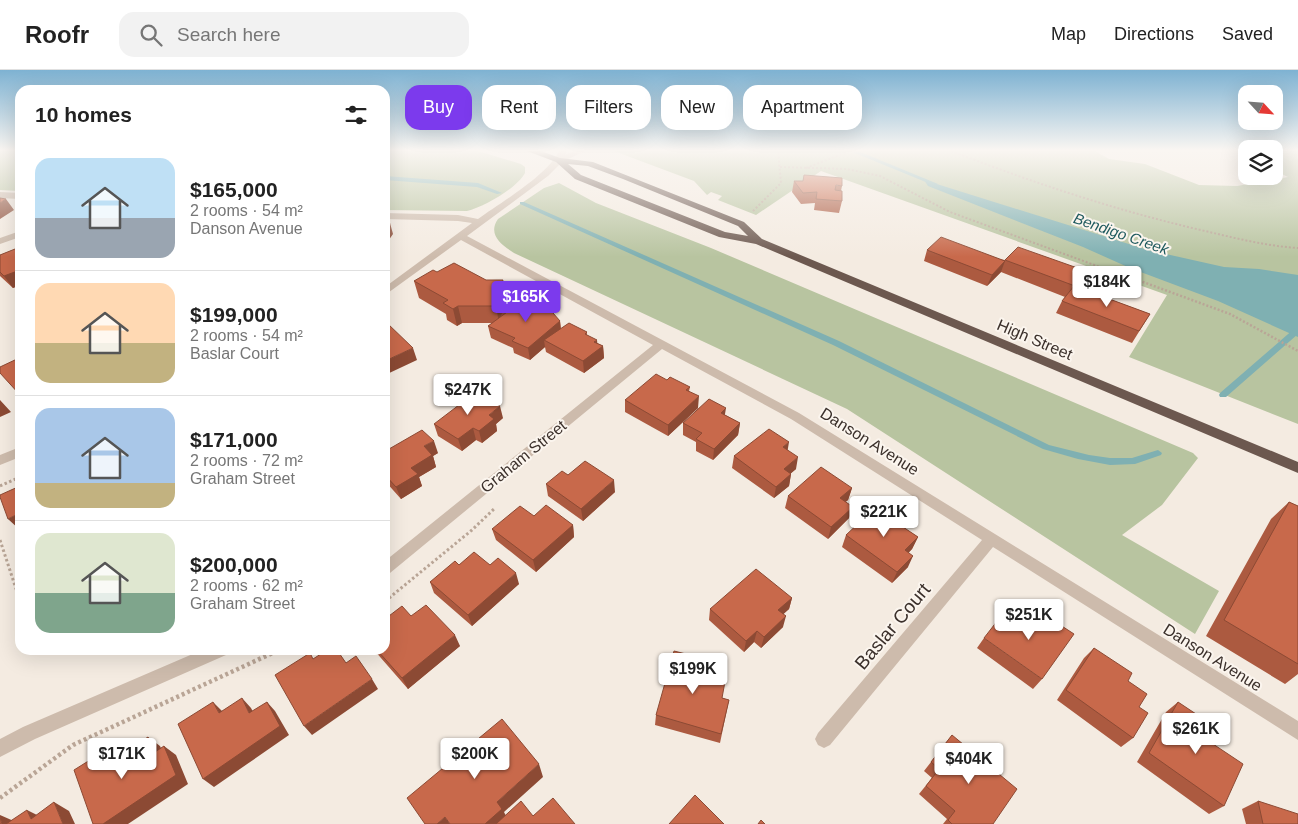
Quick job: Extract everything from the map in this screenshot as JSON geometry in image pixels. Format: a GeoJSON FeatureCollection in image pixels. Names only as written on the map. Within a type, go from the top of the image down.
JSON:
{"type":"FeatureCollection","features":[{"type":"Feature","properties":{"kind":"highway","name":"High Street"},"geometry":{"type":"LineString","coordinates":[[601,186],[723,236],[758,241],[1298,468]]}},
{"type":"Feature","properties":{"kind":"highway","name":"High Street"},"geometry":{"type":"LineString","coordinates":[[649,186],[741,224],[758,241]]}},
{"type":"Feature","properties":{"kind":"street"},"geometry":{"type":"LineString","coordinates":[[390,288],[528,186]]}},
{"type":"Feature","properties":{"kind":"street"},"geometry":{"type":"LineString","coordinates":[[0,195],[15,196]]}},
{"type":"Feature","properties":{"kind":"street"},"geometry":{"type":"LineString","coordinates":[[390,216],[458,218],[479,222]]}},
{"type":"Feature","properties":{"kind":"street"},"geometry":{"type":"LineString","coordinates":[[0,241],[15,236]]}},
{"type":"Feature","properties":{"kind":"street","name":"Danson Avenue"},"geometry":{"type":"LineString","coordinates":[[460,236],[795,416],[1298,731]]}},
{"type":"Feature","properties":{"kind":"street","name":"Graham Street"},"geometry":{"type":"LineString","coordinates":[[390,564],[661,344]]}},
{"type":"Feature","properties":{"kind":"street"},"geometry":{"type":"LineString","coordinates":[[0,460],[15,454]]}},
{"type":"Feature","properties":{"kind":"street","name":"Baslar Court"},"geometry":{"type":"LineString","coordinates":[[824,739],[991,539]]}},
{"type":"Feature","properties":{"kind":"street"},"geometry":{"type":"LineString","coordinates":[[0,748],[209,655]]}},
{"type":"Feature","properties":{"kind":"path"},"geometry":{"type":"LineString","coordinates":[[750,213],[778,186]]}},
{"type":"Feature","properties":{"kind":"path"},"geometry":{"type":"LineString","coordinates":[[900,186],[950,212],[1204,303],[1251,324],[1298,351]]}},
{"type":"Feature","properties":{"kind":"path"},"geometry":{"type":"LineString","coordinates":[[1043,186],[1123,211],[1247,240],[1298,248]]}},
{"type":"Feature","properties":{"kind":"path"},"geometry":{"type":"LineString","coordinates":[[0,486],[15,479]]}},
{"type":"Feature","properties":{"kind":"path"},"geometry":{"type":"LineString","coordinates":[[0,540],[15,586]]}},
{"type":"Feature","properties":{"kind":"path"},"geometry":{"type":"LineString","coordinates":[[0,798],[73,745],[268,655]]}},
{"type":"Feature","properties":{"kind":"green space"},"geometry":{"type":"Polygon","coordinates":[[[0,186],[15,186],[15,191],[0,190],[0,186]]]}},
{"type":"Feature","properties":{"kind":"green space"},"geometry":{"type":"Polygon","coordinates":[[[390,186],[514,186],[499,196],[467,211],[390,210],[390,186]]]}},
{"type":"Feature","properties":{"kind":"green space"},"geometry":{"type":"Polygon","coordinates":[[[565,186],[596,203],[711,248],[1193,453],[1198,458],[1162,505],[1122,535],[1219,591],[1195,634],[847,409],[514,253],[505,247],[495,235],[494,230],[498,219],[544,188],[565,186]]]}},
{"type":"Feature","properties":{"kind":"green space"},"geometry":{"type":"Polygon","coordinates":[[[699,186],[799,186],[756,215],[718,200],[722,196],[711,192],[707,195],[699,186]]]}},
{"type":"Feature","properties":{"kind":"green space"},"geometry":{"type":"Polygon","coordinates":[[[863,186],[1298,186],[1298,424],[1129,357],[1167,295],[863,186]]]}},
{"type":"Feature","properties":{"kind":"water"},"geometry":{"type":"Polygon","coordinates":[[[928,186],[944,186],[1148,250],[1224,267],[1259,269],[1298,275],[1298,337],[1218,301],[1130,268],[1083,247],[928,186]]]}},
{"type":"Feature","properties":{"kind":"building"},"geometry":{"type":"Polygon","coordinates":[[[798,186],[836,186],[835,190],[842,191],[842,201],[816,199],[817,192],[803,193],[798,186]]]}},
{"type":"Feature","properties":{"kind":"building"},"geometry":{"type":"Polygon","coordinates":[[[941,237],[1005,261],[992,275],[927,250],[941,237]]]}},
{"type":"Feature","properties":{"kind":"building"},"geometry":{"type":"Polygon","coordinates":[[[1018,247],[1086,271],[1075,286],[1005,260],[1018,247]]]}},
{"type":"Feature","properties":{"kind":"building"},"geometry":{"type":"Polygon","coordinates":[[[15,249],[15,272],[4,276],[0,272],[0,255],[15,249]]]}},
{"type":"Feature","properties":{"kind":"building"},"geometry":{"type":"Polygon","coordinates":[[[454,263],[486,280],[503,280],[502,284],[510,284],[507,296],[499,296],[496,306],[458,306],[453,309],[443,303],[448,300],[414,281],[433,270],[437,272],[454,263]]]}},
{"type":"Feature","properties":{"kind":"building"},"geometry":{"type":"Polygon","coordinates":[[[1074,286],[1150,314],[1139,331],[1062,301],[1074,286]]]}},
{"type":"Feature","properties":{"kind":"building"},"geometry":{"type":"Polygon","coordinates":[[[518,304],[546,305],[560,321],[528,348],[512,341],[515,338],[488,326],[518,304]]]}},
{"type":"Feature","properties":{"kind":"building"},"geometry":{"type":"Polygon","coordinates":[[[569,323],[587,332],[585,334],[597,340],[594,342],[603,346],[583,361],[544,340],[569,323]]]}},
{"type":"Feature","properties":{"kind":"building"},"geometry":{"type":"Polygon","coordinates":[[[390,326],[413,348],[390,359],[390,326]]]}},
{"type":"Feature","properties":{"kind":"building"},"geometry":{"type":"Polygon","coordinates":[[[15,360],[15,390],[0,373],[0,367],[15,360]]]}},
{"type":"Feature","properties":{"kind":"building"},"geometry":{"type":"Polygon","coordinates":[[[656,374],[667,380],[670,377],[690,387],[686,390],[699,396],[668,425],[625,400],[656,374]]]}},
{"type":"Feature","properties":{"kind":"building"},"geometry":{"type":"Polygon","coordinates":[[[476,392],[500,406],[489,415],[494,419],[479,431],[473,428],[458,439],[434,424],[476,392]]]}},
{"type":"Feature","properties":{"kind":"building"},"geometry":{"type":"Polygon","coordinates":[[[709,399],[726,408],[721,413],[740,423],[714,449],[696,439],[702,433],[683,423],[709,399]]]}},
{"type":"Feature","properties":{"kind":"building"},"geometry":{"type":"Polygon","coordinates":[[[769,429],[789,442],[783,447],[798,457],[784,469],[791,474],[776,487],[734,456],[769,429]]]}},
{"type":"Feature","properties":{"kind":"building"},"geometry":{"type":"Polygon","coordinates":[[[422,430],[434,441],[424,446],[432,455],[411,468],[418,474],[396,487],[390,480],[390,448],[422,430]]]}},
{"type":"Feature","properties":{"kind":"building"},"geometry":{"type":"Polygon","coordinates":[[[585,461],[614,480],[581,509],[546,484],[562,471],[568,475],[585,461]]]}},
{"type":"Feature","properties":{"kind":"building"},"geometry":{"type":"Polygon","coordinates":[[[821,467],[852,488],[840,498],[853,507],[831,527],[788,496],[821,467]]]}},
{"type":"Feature","properties":{"kind":"building"},"geometry":{"type":"Polygon","coordinates":[[[15,488],[15,516],[8,519],[0,495],[15,488]]]}},
{"type":"Feature","properties":{"kind":"building"},"geometry":{"type":"Polygon","coordinates":[[[1289,502],[1298,506],[1298,664],[1224,620],[1289,502]]]}},
{"type":"Feature","properties":{"kind":"building"},"geometry":{"type":"Polygon","coordinates":[[[546,505],[573,525],[533,560],[492,529],[520,506],[534,516],[546,505]]]}},
{"type":"Feature","properties":{"kind":"building"},"geometry":{"type":"Polygon","coordinates":[[[878,505],[903,522],[900,525],[918,537],[905,550],[913,556],[897,572],[846,535],[878,505]]]}},
{"type":"Feature","properties":{"kind":"building"},"geometry":{"type":"Polygon","coordinates":[[[474,552],[490,565],[498,558],[516,573],[468,615],[430,582],[455,561],[459,565],[474,552]]]}},
{"type":"Feature","properties":{"kind":"building"},"geometry":{"type":"Polygon","coordinates":[[[756,569],[792,598],[778,610],[786,616],[764,637],[757,631],[746,641],[710,609],[756,569]]]}},
{"type":"Feature","properties":{"kind":"building"},"geometry":{"type":"Polygon","coordinates":[[[426,605],[455,635],[402,678],[381,655],[390,655],[390,615],[402,606],[411,616],[426,605]]]}},
{"type":"Feature","properties":{"kind":"building"},"geometry":{"type":"Polygon","coordinates":[[[1008,607],[1039,628],[1048,617],[1074,634],[1042,679],[984,638],[1008,607]]]}},
{"type":"Feature","properties":{"kind":"building"},"geometry":{"type":"Polygon","coordinates":[[[1094,648],[1132,673],[1128,681],[1147,694],[1139,707],[1148,713],[1133,738],[1066,690],[1094,648]]]}},
{"type":"Feature","properties":{"kind":"building"},"geometry":{"type":"Polygon","coordinates":[[[674,651],[702,658],[699,669],[726,676],[722,698],[729,700],[721,734],[656,715],[674,651]]]}},
{"type":"Feature","properties":{"kind":"building"},"geometry":{"type":"Polygon","coordinates":[[[307,655],[311,655],[313,659],[319,655],[340,655],[346,663],[356,656],[372,679],[304,726],[275,675],[307,655]]]}},
{"type":"Feature","properties":{"kind":"building"},"geometry":{"type":"Polygon","coordinates":[[[242,698],[249,713],[267,702],[280,726],[203,779],[178,724],[213,702],[219,713],[242,698]]]}},
{"type":"Feature","properties":{"kind":"building"},"geometry":{"type":"Polygon","coordinates":[[[1178,702],[1211,724],[1204,738],[1243,764],[1224,806],[1149,753],[1178,702]]]}},
{"type":"Feature","properties":{"kind":"building"},"geometry":{"type":"Polygon","coordinates":[[[502,719],[539,764],[497,802],[502,809],[485,824],[450,824],[445,817],[437,824],[425,824],[407,798],[502,719]]]}},
{"type":"Feature","properties":{"kind":"building"},"geometry":{"type":"Polygon","coordinates":[[[952,735],[1017,789],[993,824],[952,824],[948,820],[955,811],[926,786],[939,769],[931,762],[952,735]]]}},
{"type":"Feature","properties":{"kind":"building"},"geometry":{"type":"Polygon","coordinates":[[[148,737],[155,752],[164,746],[176,775],[103,824],[93,824],[74,770],[106,750],[110,762],[148,737]]]}},
{"type":"Feature","properties":{"kind":"building"},"geometry":{"type":"Polygon","coordinates":[[[695,795],[724,824],[669,824],[695,795]]]}},
{"type":"Feature","properties":{"kind":"building"},"geometry":{"type":"Polygon","coordinates":[[[553,798],[575,824],[496,824],[521,801],[533,816],[553,798]]]}},
{"type":"Feature","properties":{"kind":"building"},"geometry":{"type":"Polygon","coordinates":[[[1258,801],[1298,814],[1298,824],[1263,824],[1258,801]]]}},
{"type":"Feature","properties":{"kind":"building"},"geometry":{"type":"Polygon","coordinates":[[[54,802],[63,824],[6,824],[27,810],[31,819],[54,802]]]}},
{"type":"Feature","properties":{"kind":"waterway"},"geometry":{"type":"LineString","coordinates":[[481,186],[499,193]]}},
{"type":"Feature","properties":{"kind":"waterway"},"geometry":{"type":"LineString","coordinates":[[522,203],[836,343],[1046,447],[1089,458],[1121,462],[1138,460],[1158,453]]}},
{"type":"Feature","properties":{"kind":"waterway"},"geometry":{"type":"LineString","coordinates":[[1223,395],[1298,330]]}},
{"type":"Feature","properties":{"kind":"water label","name":"Bendigo Creek"},"geometry":{"type":"Point","coordinates":[1121,234]}}]}
